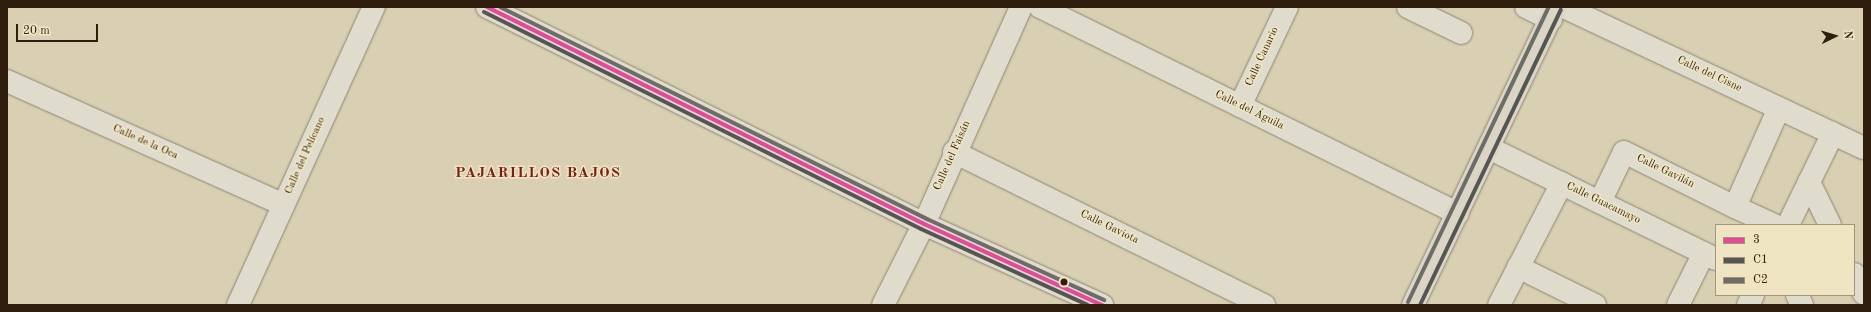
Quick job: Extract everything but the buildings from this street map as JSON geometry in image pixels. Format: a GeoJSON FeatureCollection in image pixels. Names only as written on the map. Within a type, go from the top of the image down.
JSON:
{"type":"FeatureCollection","features":[{"type":"Feature","properties":{"kind":"main road"},"geometry":{"type":"LineString","coordinates":[[1413,305],[1491,149],[1557,11]]}},
{"type":"Feature","properties":{"kind":"street","name":"Calle del Pelícano"},"geometry":{"type":"LineString","coordinates":[[238,305],[374,7]]}},
{"type":"Feature","properties":{"kind":"street"},"geometry":{"type":"LineString","coordinates":[[487,7],[924,224],[1102,305]]}},
{"type":"Feature","properties":{"kind":"street","name":"Calle del Faisán"},"geometry":{"type":"LineString","coordinates":[[883,305],[924,224],[954,152],[1021,7]]}},
{"type":"Feature","properties":{"kind":"street","name":"Calle del Águila"},"geometry":{"type":"LineString","coordinates":[[1040,7],[1458,214]]}},
{"type":"Feature","properties":{"kind":"street","name":"Calle Canario"},"geometry":{"type":"LineString","coordinates":[[1240,106],[1287,7]]}},
{"type":"Feature","properties":{"kind":"street"},"geometry":{"type":"LineString","coordinates":[[1408,7],[1461,34]]}},
{"type":"Feature","properties":{"kind":"street","name":"Calle del Cisne"},"geometry":{"type":"LineString","coordinates":[[1526,7],[1557,11],[1780,108],[1833,133],[1861,151]]}},
{"type":"Feature","properties":{"kind":"street","name":"Calle de la Oca"},"geometry":{"type":"LineString","coordinates":[[7,81],[284,205]]}},
{"type":"Feature","properties":{"kind":"street"},"geometry":{"type":"LineString","coordinates":[[1736,207],[1780,108]]}},
{"type":"Feature","properties":{"kind":"street"},"geometry":{"type":"LineString","coordinates":[[1788,224],[1833,133]]}},
{"type":"Feature","properties":{"kind":"street","name":"Calle Guacamayo"},"geometry":{"type":"LineString","coordinates":[[1491,149],[1710,256]]}},
{"type":"Feature","properties":{"kind":"street","name":"Calle Gaviota"},"geometry":{"type":"LineString","coordinates":[[954,152],[1264,305]]}},
{"type":"Feature","properties":{"kind":"street","name":"Calle Gavilán"},"geometry":{"type":"LineString","coordinates":[[1600,202],[1624,152],[1772,224]]}},
{"type":"Feature","properties":{"kind":"street"},"geometry":{"type":"LineString","coordinates":[[1809,182],[1830,224]]}},
{"type":"Feature","properties":{"kind":"street"},"geometry":{"type":"LineString","coordinates":[[1499,305],[1562,183]]}},
{"type":"Feature","properties":{"kind":"street"},"geometry":{"type":"LineString","coordinates":[[1678,305],[1710,256]]}},
{"type":"Feature","properties":{"kind":"street"},"geometry":{"type":"LineString","coordinates":[[1518,267],[1595,305]]}},
{"type":"Feature","properties":{"kind":"street"},"geometry":{"type":"LineString","coordinates":[[1855,276],[1864,294]]}},
{"type":"Feature","properties":{"kind":"street"},"geometry":{"type":"LineString","coordinates":[[1748,305],[1752,296]]}},
{"type":"Feature","properties":{"kind":"street"},"geometry":{"type":"LineString","coordinates":[[1798,296],[1802,305]]}},
{"type":"Feature","properties":{"kind":"transit line","name":"3"},"geometry":{"type":"LineString","coordinates":[[487,7],[924,224],[1102,305]]}},
{"type":"Feature","properties":{"kind":"transit line","name":"C2"},"geometry":{"type":"LineString","coordinates":[[500,7],[927,219],[1104,300]]}},
{"type":"Feature","properties":{"kind":"transit line","name":"C2"},"geometry":{"type":"LineString","coordinates":[[1408,302],[1549,7]]}},
{"type":"Feature","properties":{"kind":"transit line","name":"C1"},"geometry":{"type":"LineString","coordinates":[[1420,305],[1561,10]]}},
{"type":"Feature","properties":{"kind":"transit line","name":"C1"},"geometry":{"type":"LineString","coordinates":[[484,12],[921,229],[1088,305]]}},
{"type":"Feature","properties":{"kind":"district","name":"PAJARILLOS BAJOS"},"geometry":{"type":"Point","coordinates":[538,174]}}]}
